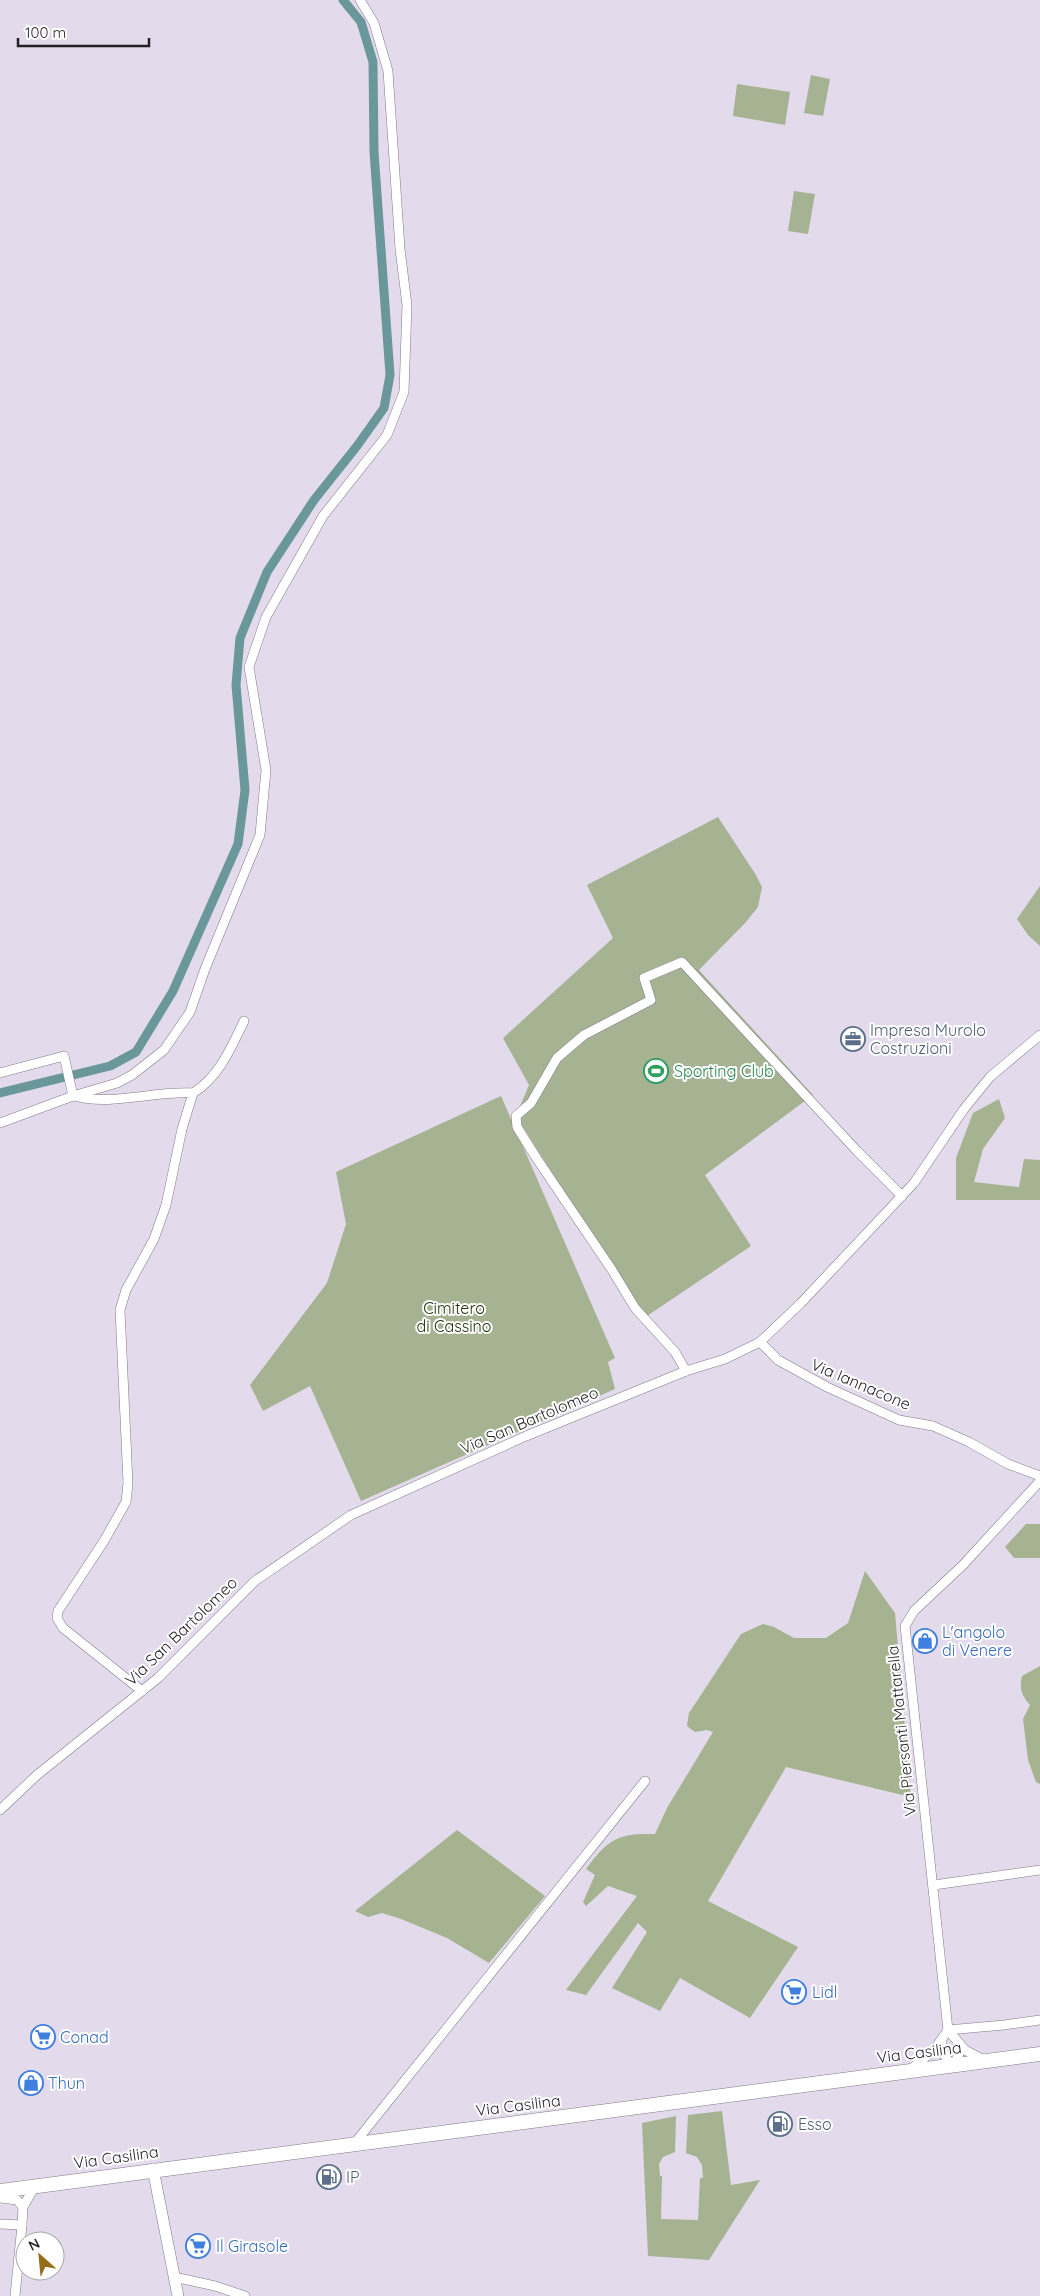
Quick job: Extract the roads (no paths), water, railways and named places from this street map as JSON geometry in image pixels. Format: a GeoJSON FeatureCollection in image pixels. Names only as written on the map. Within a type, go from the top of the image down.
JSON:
{"type":"FeatureCollection","features":[{"type":"Feature","properties":{"kind":"main road","name":"Via Casilina"},"geometry":{"type":"LineString","coordinates":[[0,2191],[1040,2054]]}},
{"type":"Feature","properties":{"kind":"street"},"geometry":{"type":"LineString","coordinates":[[0,1123],[73,1096],[117,1083],[146,1066],[164,1050],[190,1012],[205,969],[260,836],[266,770],[249,667],[266,617],[323,516],[387,435],[404,392],[407,305],[400,249],[388,71],[374,22],[360,0]]}},
{"type":"Feature","properties":{"kind":"street"},"geometry":{"type":"LineString","coordinates":[[686,1371],[675,1352],[635,1308],[612,1270],[537,1159],[518,1127],[516,1116],[531,1102],[557,1058],[584,1035],[651,1000],[644,978],[682,962],[902,1196]]}},
{"type":"Feature","properties":{"kind":"street"},"geometry":{"type":"LineString","coordinates":[[73,1096],[90,1100],[175,1092],[193,1093],[202,1087],[224,1061],[244,1022]]}},
{"type":"Feature","properties":{"kind":"street","name":"Via San Bartolomeo"},"geometry":{"type":"LineString","coordinates":[[0,1810],[37,1775],[142,1691],[255,1581],[351,1515],[526,1436],[686,1371],[725,1359],[760,1342],[800,1303],[914,1183],[964,1109],[990,1077],[1040,1036]]}},
{"type":"Feature","properties":{"kind":"street"},"geometry":{"type":"LineString","coordinates":[[0,1073],[64,1056],[73,1096]]}},
{"type":"Feature","properties":{"kind":"street"},"geometry":{"type":"LineString","coordinates":[[142,1691],[63,1628],[57,1618],[58,1610],[104,1542],[126,1502],[128,1473],[120,1310],[126,1290],[154,1239],[166,1206],[182,1129],[193,1093]]}},
{"type":"Feature","properties":{"kind":"street","name":"Via Iannacone"},"geometry":{"type":"LineString","coordinates":[[760,1342],[778,1360],[802,1375],[900,1420],[933,1426],[969,1442],[1008,1464],[1040,1476]]}},
{"type":"Feature","properties":{"kind":"street","name":"Via Piersanti Mattarella"},"geometry":{"type":"LineString","coordinates":[[948,2030],[934,1885],[911,1694],[906,1623],[914,1611],[963,1565],[1040,1481]]}},
{"type":"Feature","properties":{"kind":"street"},"geometry":{"type":"LineString","coordinates":[[354,2144],[645,1781]]}},
{"type":"Feature","properties":{"kind":"street"},"geometry":{"type":"LineString","coordinates":[[934,1885],[1040,1870]]}},
{"type":"Feature","properties":{"kind":"street"},"geometry":{"type":"LineString","coordinates":[[948,2030],[1040,2020]]}},
{"type":"Feature","properties":{"kind":"street"},"geometry":{"type":"LineString","coordinates":[[908,2072],[926,2059],[948,2030]]}},
{"type":"Feature","properties":{"kind":"street"},"geometry":{"type":"LineString","coordinates":[[948,2030],[965,2050],[986,2061]]}},
{"type":"Feature","properties":{"kind":"street"},"geometry":{"type":"LineString","coordinates":[[941,2041],[944,2055],[953,2066],[960,2054],[958,2043]]}},
{"type":"Feature","properties":{"kind":"street"},"geometry":{"type":"LineString","coordinates":[[153,2170],[178,2296]]}},
{"type":"Feature","properties":{"kind":"street"},"geometry":{"type":"LineString","coordinates":[[15,2296],[23,2207],[34,2186]]}},
{"type":"Feature","properties":{"kind":"street"},"geometry":{"type":"LineString","coordinates":[[0,2198],[18,2200],[23,2207]]}},
{"type":"Feature","properties":{"kind":"street"},"geometry":{"type":"LineString","coordinates":[[2,2226],[22,2225]]}},
{"type":"Feature","properties":{"kind":"street"},"geometry":{"type":"LineString","coordinates":[[174,2278],[214,2286],[244,2296]]}},
{"type":"Feature","properties":{"kind":"waterway"},"geometry":{"type":"LineString","coordinates":[[0,1093],[110,1066],[136,1052],[173,991],[238,844],[245,790],[236,685],[240,638],[267,572],[314,500],[357,446],[384,408],[390,375],[374,152],[373,62],[361,22],[343,0]]}},
{"type":"Feature","properties":{"kind":"place","name":"Impresa Murolo Costruzioni"},"geometry":{"type":"Point","coordinates":[853,1039]}},
{"type":"Feature","properties":{"kind":"place","name":"Sporting Club"},"geometry":{"type":"Point","coordinates":[656,1071]}},
{"type":"Feature","properties":{"kind":"place","name":"L'angolo di Venere"},"geometry":{"type":"Point","coordinates":[925,1641]}},
{"type":"Feature","properties":{"kind":"place","name":"Lidl"},"geometry":{"type":"Point","coordinates":[794,1992]}},
{"type":"Feature","properties":{"kind":"place","name":"Conad"},"geometry":{"type":"Point","coordinates":[43,2037]}},
{"type":"Feature","properties":{"kind":"place","name":"Thun"},"geometry":{"type":"Point","coordinates":[31,2083]}},
{"type":"Feature","properties":{"kind":"place","name":"Esso"},"geometry":{"type":"Point","coordinates":[780,2124]}},
{"type":"Feature","properties":{"kind":"place","name":"IP"},"geometry":{"type":"Point","coordinates":[329,2177]}},
{"type":"Feature","properties":{"kind":"place","name":"Il Girasole"},"geometry":{"type":"Point","coordinates":[198,2246]}},
{"type":"Feature","properties":{"kind":"park label","name":"Cimitero di Cassino"},"geometry":{"type":"Point","coordinates":[454,1317]}}]}
